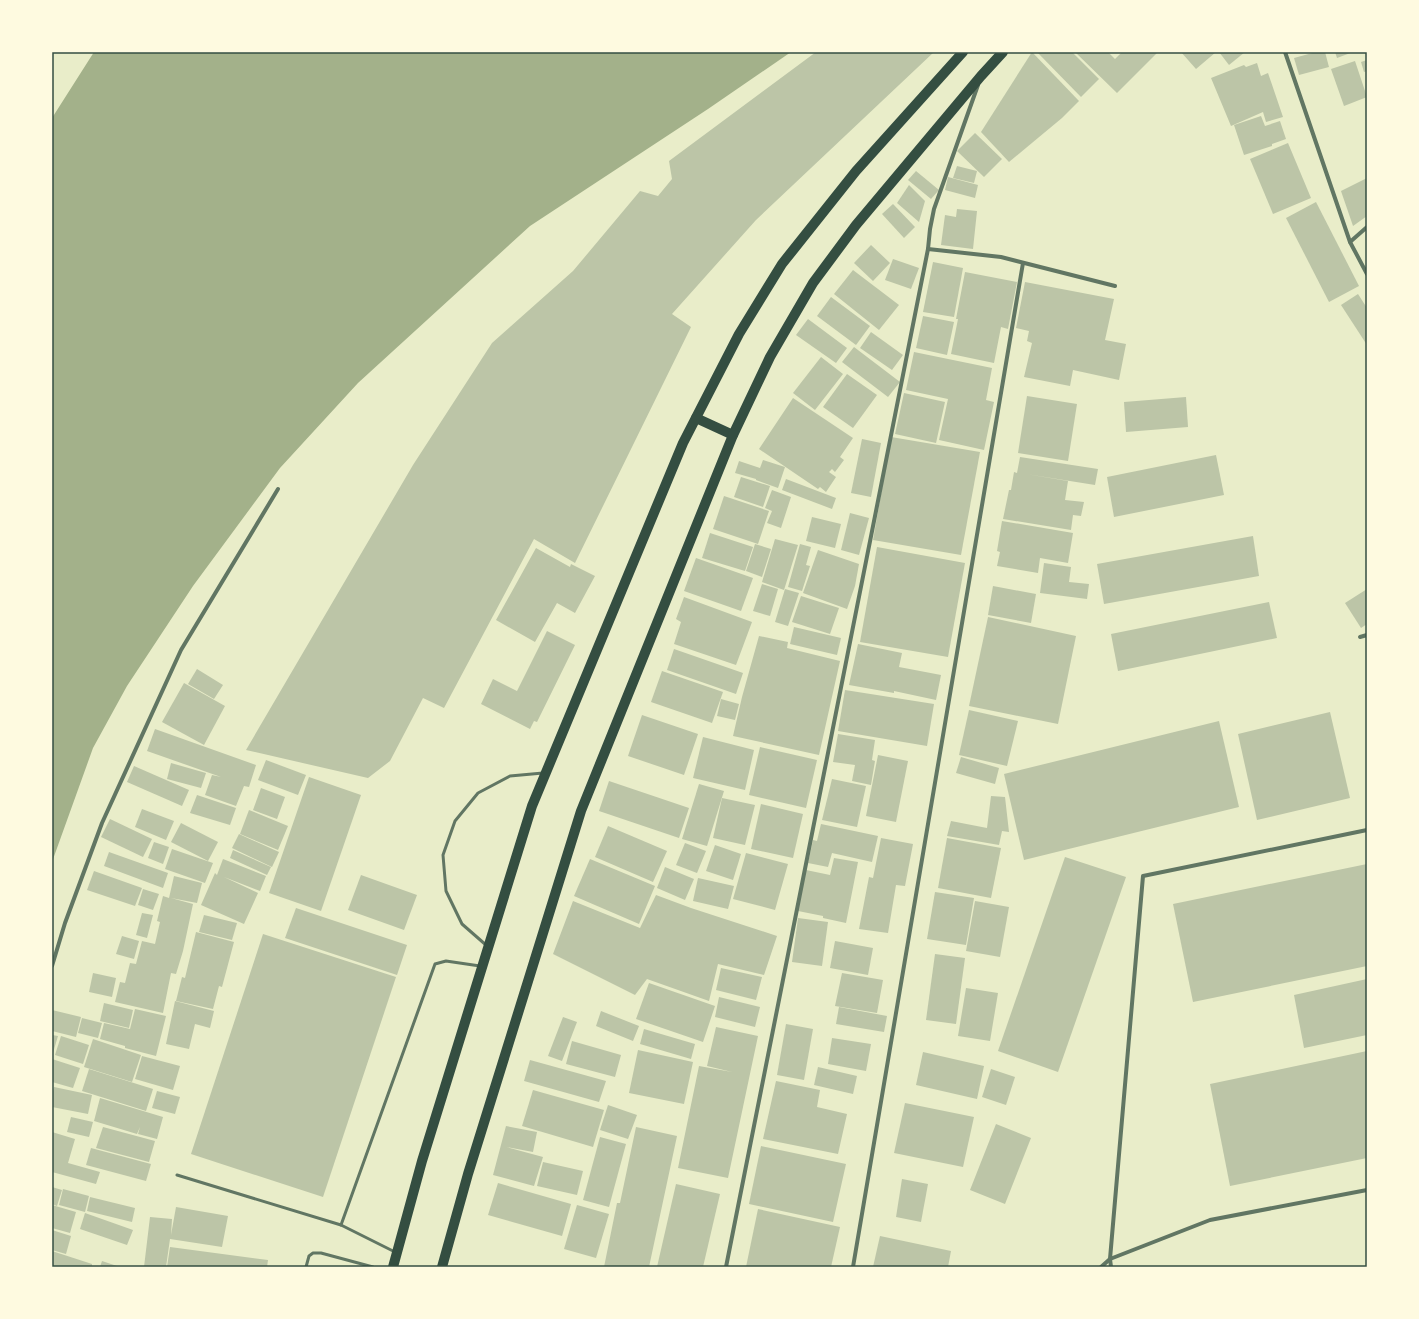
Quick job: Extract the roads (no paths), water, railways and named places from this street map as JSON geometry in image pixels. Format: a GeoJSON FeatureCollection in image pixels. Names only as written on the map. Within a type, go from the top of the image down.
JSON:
{"type":"FeatureCollection","features":[{"type":"Feature","properties":{"kind":"main road"},"geometry":{"type":"LineString","coordinates":[[393,1267],[422,1161],[532,806],[680,451],[739,334],[782,264],[856,171],[962,52]]}},
{"type":"Feature","properties":{"kind":"main road"},"geometry":{"type":"LineString","coordinates":[[442,1267],[468,1174],[581,812],[733,436],[770,357],[813,283],[856,225],[981,76],[1003,52]]}},
{"type":"Feature","properties":{"kind":"main road"},"geometry":{"type":"LineString","coordinates":[[696,418],[733,436]]}},
{"type":"Feature","properties":{"kind":"street"},"geometry":{"type":"LineString","coordinates":[[1286,52],[1350,242],[1367,274]]}},
{"type":"Feature","properties":{"kind":"street"},"geometry":{"type":"LineString","coordinates":[[726,1267],[928,249],[934,209],[981,76]]}},
{"type":"Feature","properties":{"kind":"street"},"geometry":{"type":"LineString","coordinates":[[1350,242],[1367,227]]}},
{"type":"Feature","properties":{"kind":"street"},"geometry":{"type":"LineString","coordinates":[[928,249],[1001,257],[1115,286]]}},
{"type":"Feature","properties":{"kind":"street"},"geometry":{"type":"LineString","coordinates":[[853,1267],[1023,263]]}},
{"type":"Feature","properties":{"kind":"street"},"geometry":{"type":"LineString","coordinates":[[52,966],[68,916],[102,823],[182,650],[278,489]]}},
{"type":"Feature","properties":{"kind":"street"},"geometry":{"type":"LineString","coordinates":[[1360,637],[1367,635]]}},
{"type":"Feature","properties":{"kind":"street"},"geometry":{"type":"LineString","coordinates":[[1111,1267],[1110,1259],[1143,876],[1367,830]]}},
{"type":"Feature","properties":{"kind":"street"},"geometry":{"type":"LineString","coordinates":[[1101,1267],[1110,1259],[1210,1220],[1367,1190]]}},
{"type":"Feature","properties":{"kind":"lane"},"geometry":{"type":"LineString","coordinates":[[489,948],[462,924],[446,891],[443,855],[455,821],[478,793],[510,776],[546,772]]}},
{"type":"Feature","properties":{"kind":"lane"},"geometry":{"type":"LineString","coordinates":[[341,1225],[435,964],[446,961],[483,966]]}},
{"type":"Feature","properties":{"kind":"lane"},"geometry":{"type":"LineString","coordinates":[[178,1175],[341,1225],[397,1253]]}},
{"type":"Feature","properties":{"kind":"lane"},"geometry":{"type":"LineString","coordinates":[[306,1267],[309,1256],[313,1253],[321,1253],[373,1267]]}},
{"type":"Feature","properties":{"kind":"lane"},"geometry":{"type":"LineString","coordinates":[[352,1267],[353,1262]]}}]}
